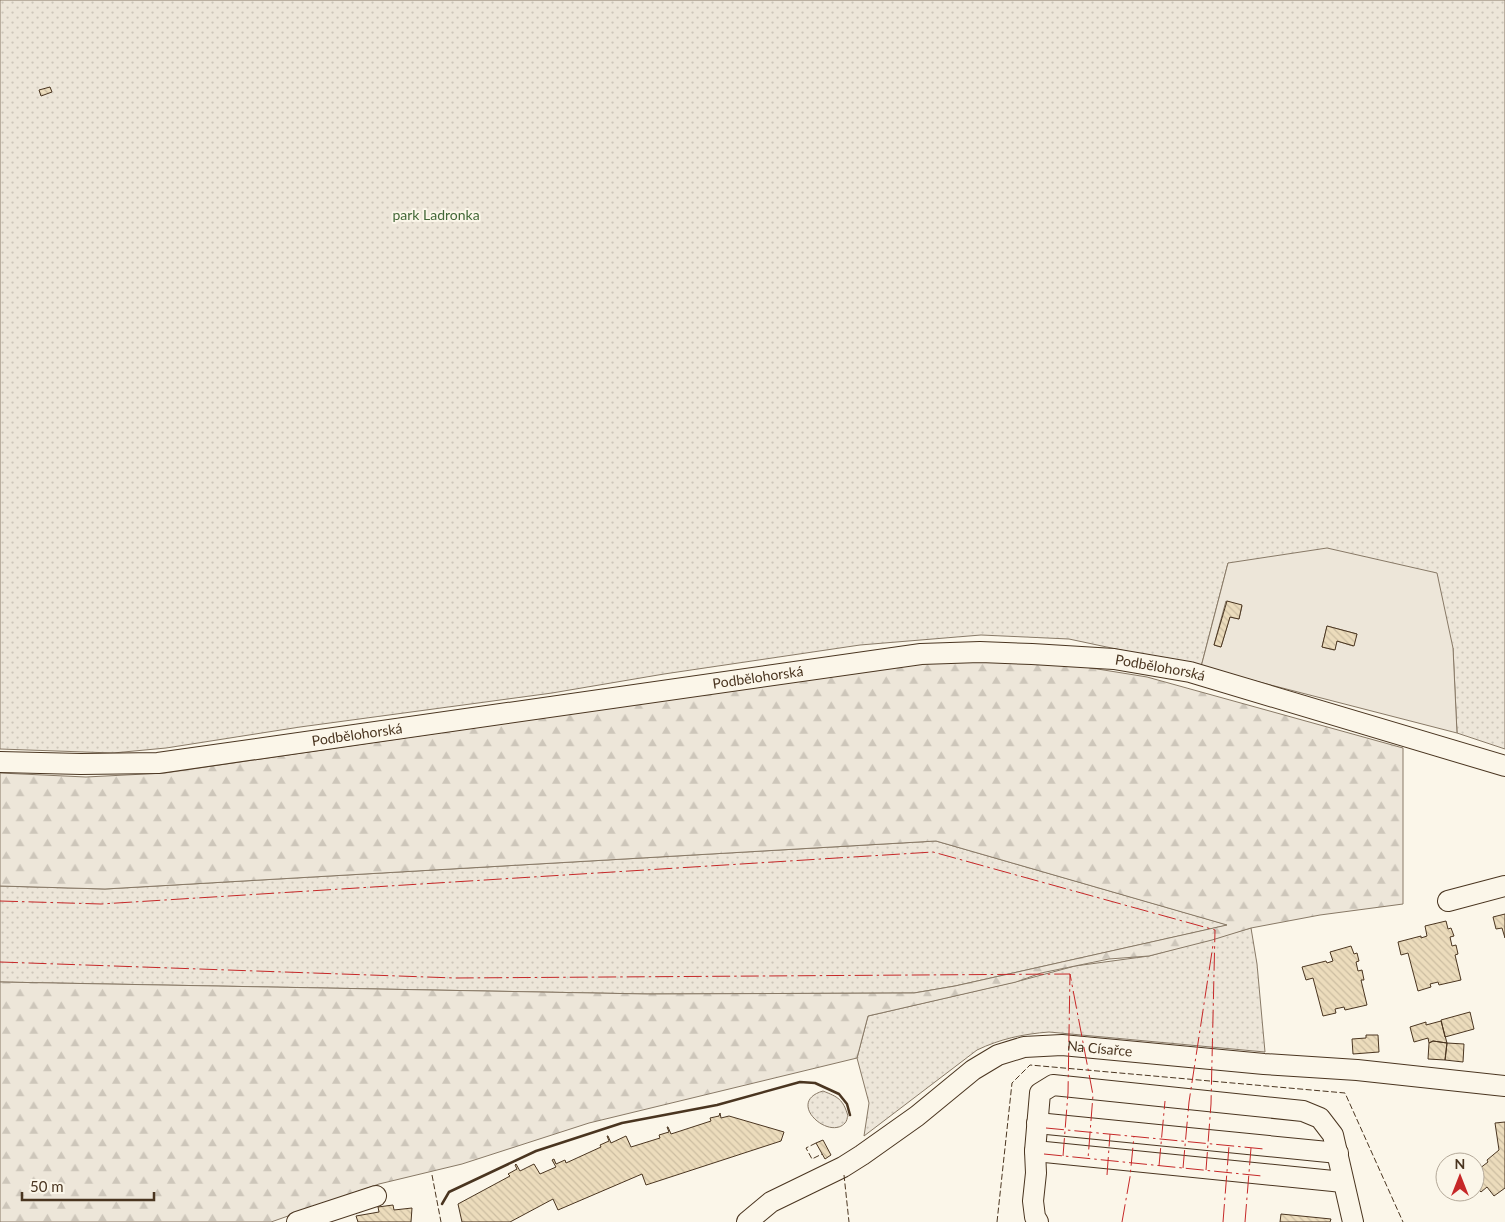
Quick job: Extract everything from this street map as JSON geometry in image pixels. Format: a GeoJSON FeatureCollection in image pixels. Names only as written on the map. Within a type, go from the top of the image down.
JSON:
{"type":"FeatureCollection","features":[{"type":"Feature","properties":{"kind":"street","name":"Podbělohorská"},"geometry":{"type":"LineString","coordinates":[[0,762],[158,763],[921,654],[980,652],[1114,659],[1190,672],[1505,766]]}},
{"type":"Feature","properties":{"kind":"street"},"geometry":{"type":"LineString","coordinates":[[1448,901],[1505,886]]}},
{"type":"Feature","properties":{"kind":"street","name":"Na Císařce"},"geometry":{"type":"LineString","coordinates":[[747,1222],[770,1202],[843,1167],[869,1150],[917,1116],[973,1070],[998,1055],[1024,1047],[1062,1045],[1264,1064],[1357,1070],[1505,1086]]}},
{"type":"Feature","properties":{"kind":"street"},"geometry":{"type":"LineString","coordinates":[[1038,1222],[1035,1217],[1033,1201],[1040,1094],[1053,1085],[1303,1111],[1320,1118],[1333,1135],[1354,1222]]}},
{"type":"Feature","properties":{"kind":"street"},"geometry":{"type":"LineString","coordinates":[[1037,1124],[1338,1153]]}},
{"type":"Feature","properties":{"kind":"street"},"geometry":{"type":"LineString","coordinates":[[1035,1151],[1344,1182]]}},
{"type":"Feature","properties":{"kind":"street"},"geometry":{"type":"LineString","coordinates":[[297,1222],[376,1196]]}},
{"type":"Feature","properties":{"kind":"green space","name":"park Ladronka"},"geometry":{"type":"Polygon","coordinates":[[[0,0],[1505,0],[1505,749],[1457,733],[1453,648],[1228,563],[1201,667],[1069,639],[981,635],[860,645],[664,674],[552,693],[300,727],[166,748],[113,753],[0,749],[0,0]]]}},
{"type":"Feature","properties":{"kind":"green space"},"geometry":{"type":"Polygon","coordinates":[[[1327,548],[1437,573],[1453,648],[1457,733],[1201,667],[1228,563],[1327,548]],[[1226,601],[1214,645],[1221,647],[1230,617],[1239,619],[1242,606],[1226,601]],[[1327,626],[1322,647],[1334,650],[1337,641],[1353,646],[1357,634],[1327,626]]]}},
{"type":"Feature","properties":{"kind":"green space"},"geometry":{"type":"Polygon","coordinates":[[[1011,661],[1079,666],[1147,677],[1403,748],[1403,904],[1320,915],[1251,928],[1149,956],[1109,959],[1041,973],[1016,982],[868,1016],[857,1058],[589,1123],[462,1164],[379,1184],[271,1222],[0,1222],[0,982],[647,994],[914,993],[955,986],[1227,925],[936,841],[105,889],[0,886],[0,773],[86,777],[165,773],[916,663],[1011,661]]]}},
{"type":"Feature","properties":{"kind":"green space"},"geometry":{"type":"Polygon","coordinates":[[[936,841],[1228,925],[955,986],[914,993],[647,994],[0,982],[0,886],[105,889],[936,841]]]}},
{"type":"Feature","properties":{"kind":"green space"},"geometry":{"type":"Polygon","coordinates":[[[1251,928],[1257,964],[1265,1052],[1049,1032],[1021,1036],[1003,1040],[977,1050],[864,1136],[869,1103],[857,1058],[868,1016],[1075,966],[1149,956],[1251,928]]]}},
{"type":"Feature","properties":{"kind":"green space"},"geometry":{"type":"Polygon","coordinates":[[[823,1091],[839,1099],[846,1110],[848,1116],[846,1121],[838,1127],[829,1127],[821,1124],[809,1111],[808,1103],[812,1096],[823,1091]]]}},
{"type":"Feature","properties":{"kind":"building"},"geometry":{"type":"Polygon","coordinates":[[[50,87],[52,92],[41,96],[39,90],[50,87]]]}},
{"type":"Feature","properties":{"kind":"building"},"geometry":{"type":"Polygon","coordinates":[[[1227,601],[1242,605],[1239,619],[1230,617],[1221,647],[1214,645],[1227,601]]]}},
{"type":"Feature","properties":{"kind":"building"},"geometry":{"type":"Polygon","coordinates":[[[1327,626],[1357,634],[1354,646],[1337,641],[1335,650],[1322,647],[1327,626]]]}},
{"type":"Feature","properties":{"kind":"building"},"geometry":{"type":"Polygon","coordinates":[[[1505,914],[1505,938],[1502,928],[1496,929],[1493,917],[1505,914]]]}},
{"type":"Feature","properties":{"kind":"building"},"geometry":{"type":"Polygon","coordinates":[[[1446,921],[1448,929],[1451,928],[1454,936],[1450,937],[1452,946],[1456,945],[1458,954],[1455,955],[1461,980],[1439,985],[1438,982],[1430,984],[1431,987],[1418,991],[1408,953],[1401,955],[1398,942],[1427,936],[1425,926],[1446,921]]]}},
{"type":"Feature","properties":{"kind":"building"},"geometry":{"type":"Polygon","coordinates":[[[1351,946],[1354,954],[1357,953],[1359,961],[1356,962],[1358,971],[1362,970],[1364,980],[1361,980],[1367,1005],[1345,1010],[1344,1007],[1335,1009],[1336,1013],[1323,1016],[1313,978],[1306,980],[1302,967],[1333,961],[1330,952],[1351,946]]]}},
{"type":"Feature","properties":{"kind":"building"},"geometry":{"type":"Polygon","coordinates":[[[1470,1012],[1474,1029],[1445,1037],[1441,1020],[1470,1012]]]}},
{"type":"Feature","properties":{"kind":"building"},"geometry":{"type":"Polygon","coordinates":[[[1441,1021],[1447,1043],[1433,1041],[1429,1043],[1428,1038],[1414,1042],[1410,1027],[1426,1022],[1426,1025],[1441,1021]]]}},
{"type":"Feature","properties":{"kind":"building"},"geometry":{"type":"Polygon","coordinates":[[[1366,1035],[1378,1035],[1379,1052],[1353,1054],[1352,1039],[1366,1038],[1366,1035]]]}},
{"type":"Feature","properties":{"kind":"building"},"geometry":{"type":"Polygon","coordinates":[[[1433,1041],[1447,1043],[1445,1060],[1428,1059],[1429,1043],[1433,1041]]]}},
{"type":"Feature","properties":{"kind":"building"},"geometry":{"type":"Polygon","coordinates":[[[1447,1043],[1464,1044],[1463,1062],[1445,1060],[1447,1043]]]}},
{"type":"Feature","properties":{"kind":"building"},"geometry":{"type":"Polygon","coordinates":[[[720,1113],[721,1118],[729,1116],[784,1132],[781,1141],[646,1185],[642,1174],[558,1210],[553,1199],[510,1222],[462,1222],[458,1204],[510,1176],[508,1174],[517,1169],[516,1164],[520,1171],[534,1164],[540,1174],[556,1167],[552,1160],[554,1159],[556,1164],[565,1160],[566,1163],[601,1147],[600,1145],[609,1141],[607,1136],[611,1143],[626,1136],[631,1147],[660,1138],[659,1135],[669,1132],[667,1127],[671,1134],[711,1121],[710,1118],[719,1116],[720,1113]]]}},
{"type":"Feature","properties":{"kind":"building"},"geometry":{"type":"Polygon","coordinates":[[[1505,1122],[1505,1188],[1494,1196],[1487,1187],[1485,1189],[1485,1164],[1488,1162],[1487,1160],[1499,1150],[1495,1123],[1505,1122]]]}},
{"type":"Feature","properties":{"kind":"building"},"geometry":{"type":"Polygon","coordinates":[[[823,1140],[831,1155],[825,1159],[816,1143],[823,1140]]]}},
{"type":"Feature","properties":{"kind":"building"},"geometry":{"type":"Polygon","coordinates":[[[393,1205],[394,1210],[412,1208],[411,1222],[358,1222],[356,1216],[379,1212],[378,1207],[393,1205]]]}},
{"type":"Feature","properties":{"kind":"building"},"geometry":{"type":"Polygon","coordinates":[[[1281,1214],[1331,1219],[1330,1222],[1280,1222],[1281,1214]]]}},
{"type":"Feature","properties":{"kind":"fence"},"geometry":{"type":"LineString","coordinates":[[997,1222],[1012,1083],[1030,1065],[1345,1093],[1403,1222]]}},
{"type":"Feature","properties":{"kind":"fence"},"geometry":{"type":"LineString","coordinates":[[816,1143],[806,1148],[812,1159],[822,1154]]}},
{"type":"Feature","properties":{"kind":"fence"},"geometry":{"type":"LineString","coordinates":[[432,1175],[441,1222]]}},
{"type":"Feature","properties":{"kind":"fence"},"geometry":{"type":"LineString","coordinates":[[844,1175],[849,1222]]}},
{"type":"Feature","properties":{"kind":"wall"},"geometry":{"type":"LineString","coordinates":[[442,1204],[449,1192],[536,1151],[622,1123],[717,1105],[800,1082],[815,1083],[839,1094],[847,1104],[850,1115]]}},
{"type":"Feature","properties":{"kind":"power"},"geometry":{"type":"LineString","coordinates":[[0,901],[101,904],[933,852],[1215,930]]}},
{"type":"Feature","properties":{"kind":"power"},"geometry":{"type":"LineString","coordinates":[[1206,1170],[1211,1104],[1215,930]]}},
{"type":"Feature","properties":{"kind":"power"},"geometry":{"type":"LineString","coordinates":[[1183,1168],[1189,1102],[1213,945]]}},
{"type":"Feature","properties":{"kind":"power"},"geometry":{"type":"LineString","coordinates":[[0,962],[455,978],[1070,974]]}},
{"type":"Feature","properties":{"kind":"power"},"geometry":{"type":"LineString","coordinates":[[1063,1156],[1068,1093],[1070,974],[1093,1095],[1088,1159]]}},
{"type":"Feature","properties":{"kind":"power"},"geometry":{"type":"LineString","coordinates":[[1159,1166],[1165,1101]]}},
{"type":"Feature","properties":{"kind":"power"},"geometry":{"type":"LineString","coordinates":[[1046,1128],[1264,1149]]}},
{"type":"Feature","properties":{"kind":"power"},"geometry":{"type":"LineString","coordinates":[[1107,1175],[1110,1134]]}},
{"type":"Feature","properties":{"kind":"power"},"geometry":{"type":"LineString","coordinates":[[1122,1222],[1130,1177],[1134,1136]]}},
{"type":"Feature","properties":{"kind":"power"},"geometry":{"type":"LineString","coordinates":[[1223,1222],[1229,1146]]}},
{"type":"Feature","properties":{"kind":"power"},"geometry":{"type":"LineString","coordinates":[[1245,1222],[1251,1148]]}},
{"type":"Feature","properties":{"kind":"power"},"geometry":{"type":"LineString","coordinates":[[1044,1154],[1262,1176]]}}]}
